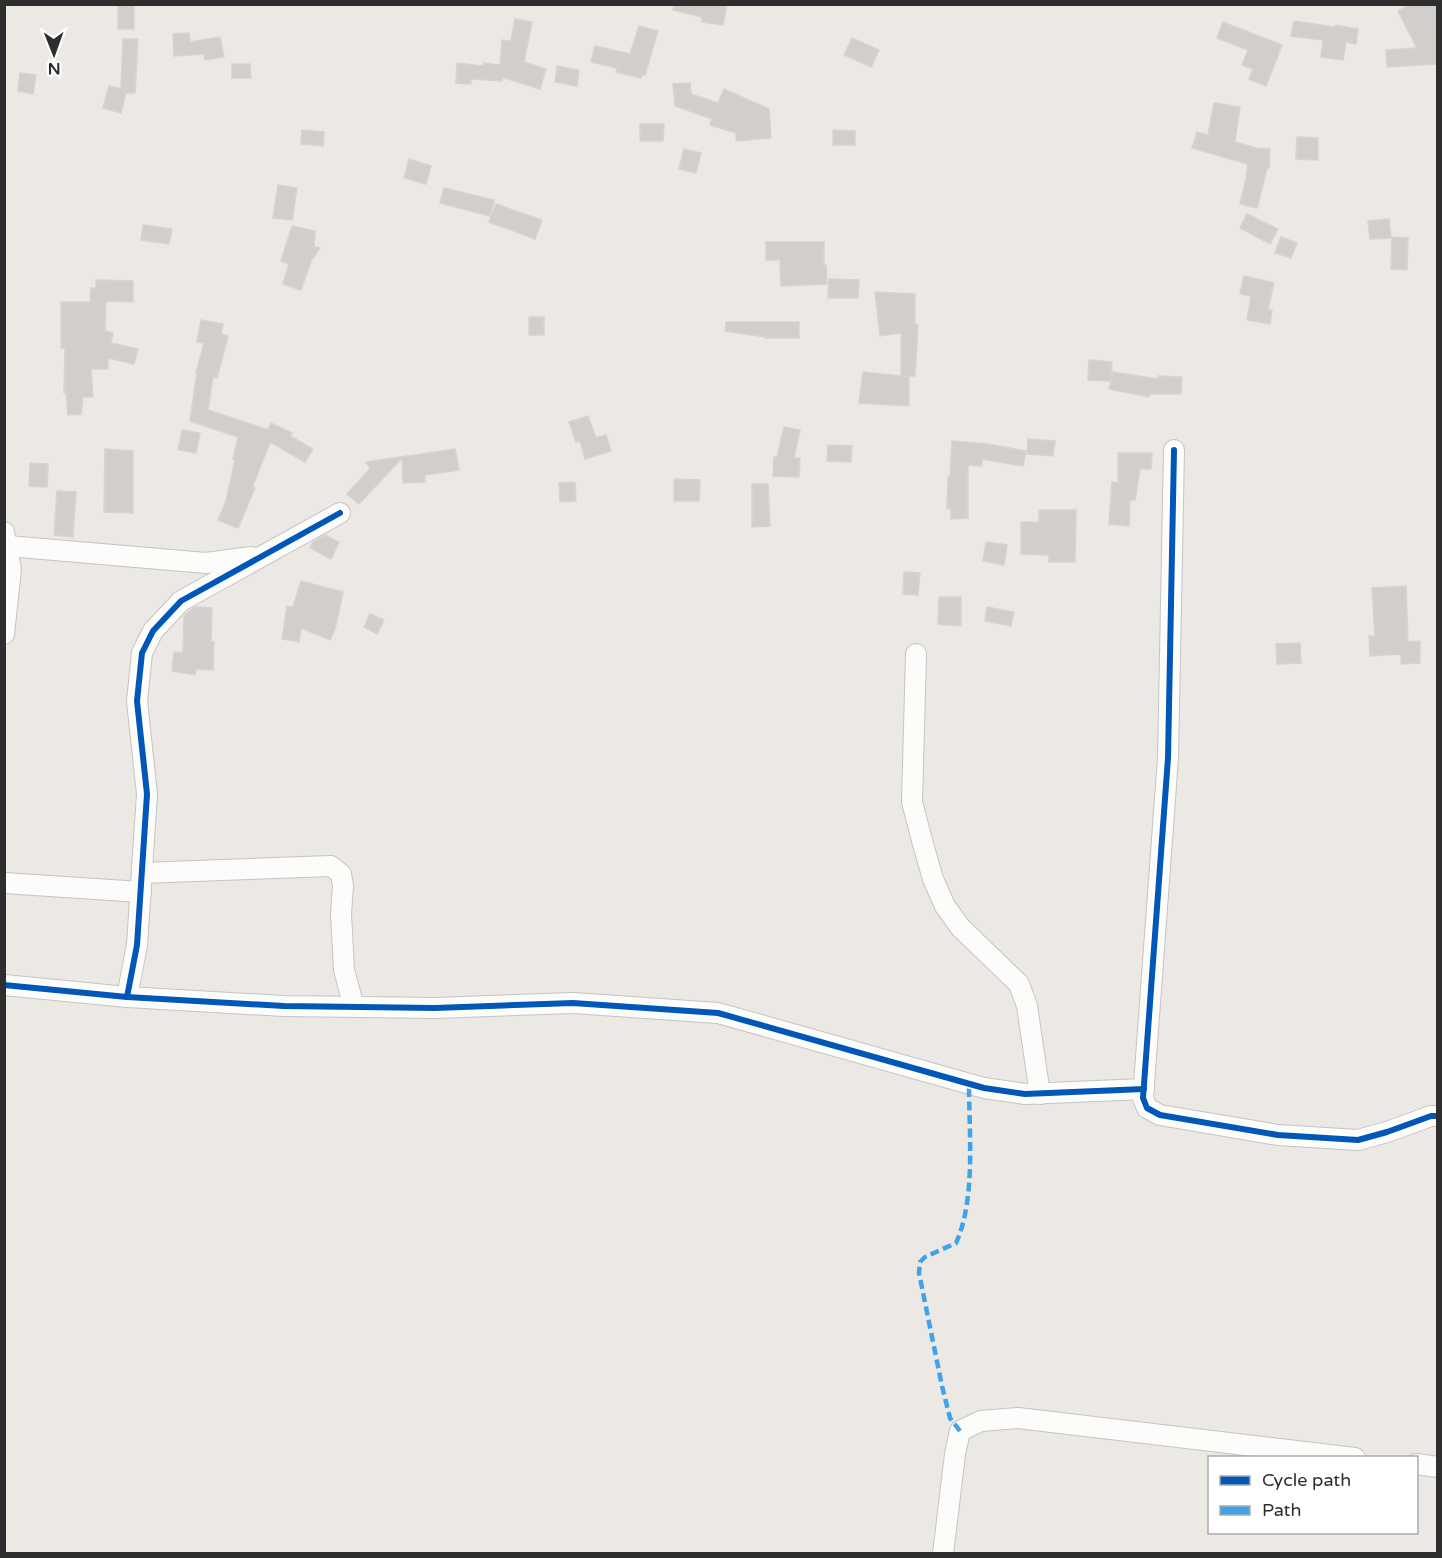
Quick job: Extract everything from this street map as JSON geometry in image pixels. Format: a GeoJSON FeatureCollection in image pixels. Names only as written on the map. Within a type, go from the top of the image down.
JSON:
{"type":"FeatureCollection","features":[{"type":"Feature","properties":{"kind":"street"},"geometry":{"type":"LineString","coordinates":[[1174,450],[1168,758],[1143,1098],[1147,1108],[1160,1115],[1278,1135],[1358,1140],[1437,1116]]}},
{"type":"Feature","properties":{"kind":"street"},"geometry":{"type":"LineString","coordinates":[[127,996],[137,945],[147,794],[137,701],[142,653],[153,632],[181,601],[340,513]]}},
{"type":"Feature","properties":{"kind":"street"},"geometry":{"type":"LineString","coordinates":[[4,634],[11,569],[6,539],[206,563],[263,556]]}},
{"type":"Feature","properties":{"kind":"street"},"geometry":{"type":"LineString","coordinates":[[916,654],[912,802],[926,856],[945,906],[960,927],[1019,984],[1027,1006],[1040,1094]]}},
{"type":"Feature","properties":{"kind":"street"},"geometry":{"type":"LineString","coordinates":[[4,883],[141,883],[331,866],[341,874],[343,885],[340,914],[344,970],[354,1007]]}},
{"type":"Feature","properties":{"kind":"street"},"geometry":{"type":"LineString","coordinates":[[4,985],[284,1006],[435,1008],[573,1003],[718,1013],[984,1088],[1025,1095],[1144,1089]]}},
{"type":"Feature","properties":{"kind":"street"},"geometry":{"type":"LineString","coordinates":[[943,1554],[955,1454],[960,1431],[981,1421],[1018,1418],[1337,1456]]}},
{"type":"Feature","properties":{"kind":"street"},"geometry":{"type":"LineString","coordinates":[[1418,1464],[1437,1467]]}},
{"type":"Feature","properties":{"kind":"building"},"geometry":{"type":"Polygon","coordinates":[[[118,4],[134,4],[134,29],[118,29],[118,4]]]}},
{"type":"Feature","properties":{"kind":"building"},"geometry":{"type":"Polygon","coordinates":[[[674,4],[727,4],[723,25],[702,22],[702,17],[673,10],[674,4]]]}},
{"type":"Feature","properties":{"kind":"building"},"geometry":{"type":"Polygon","coordinates":[[[1410,4],[1437,4],[1437,64],[1387,67],[1386,50],[1417,48],[1398,11],[1410,4]]]}},
{"type":"Feature","properties":{"kind":"building"},"geometry":{"type":"Polygon","coordinates":[[[515,19],[532,22],[524,62],[546,69],[540,89],[502,77],[502,81],[471,79],[471,84],[456,83],[457,63],[500,65],[502,40],[511,41],[515,19]]]}},
{"type":"Feature","properties":{"kind":"building"},"geometry":{"type":"Polygon","coordinates":[[[1294,21],[1358,29],[1356,44],[1346,42],[1343,60],[1321,57],[1323,40],[1291,36],[1294,21]]]}},
{"type":"Feature","properties":{"kind":"building"},"geometry":{"type":"Polygon","coordinates":[[[1223,22],[1282,45],[1266,86],[1249,79],[1253,69],[1242,65],[1248,50],[1217,38],[1223,22]]]}},
{"type":"Feature","properties":{"kind":"building"},"geometry":{"type":"Polygon","coordinates":[[[639,26],[658,31],[645,75],[642,74],[641,78],[616,72],[617,68],[591,62],[595,46],[630,54],[639,26]]]}},
{"type":"Feature","properties":{"kind":"building"},"geometry":{"type":"Polygon","coordinates":[[[189,33],[190,42],[220,37],[224,57],[205,60],[204,54],[174,56],[173,34],[189,33]]]}},
{"type":"Feature","properties":{"kind":"building"},"geometry":{"type":"Polygon","coordinates":[[[852,38],[879,50],[871,67],[844,55],[852,38]]]}},
{"type":"Feature","properties":{"kind":"building"},"geometry":{"type":"Polygon","coordinates":[[[123,39],[138,39],[135,93],[126,93],[121,113],[103,108],[109,86],[121,89],[123,39]]]}},
{"type":"Feature","properties":{"kind":"building"},"geometry":{"type":"Polygon","coordinates":[[[232,64],[250,64],[251,78],[232,78],[232,64]]]}},
{"type":"Feature","properties":{"kind":"building"},"geometry":{"type":"Polygon","coordinates":[[[557,66],[579,70],[577,86],[555,82],[557,66]]]}},
{"type":"Feature","properties":{"kind":"building"},"geometry":{"type":"Polygon","coordinates":[[[20,73],[36,75],[33,94],[18,91],[20,73]]]}},
{"type":"Feature","properties":{"kind":"building"},"geometry":{"type":"Polygon","coordinates":[[[690,83],[691,94],[718,103],[724,89],[769,109],[771,138],[736,141],[736,133],[710,125],[712,119],[675,106],[673,84],[690,83]]]}},
{"type":"Feature","properties":{"kind":"building"},"geometry":{"type":"Polygon","coordinates":[[[1214,103],[1240,107],[1235,142],[1270,149],[1269,168],[1267,168],[1257,208],[1240,204],[1248,164],[1192,148],[1197,132],[1208,135],[1214,103]]]}},
{"type":"Feature","properties":{"kind":"building"},"geometry":{"type":"Polygon","coordinates":[[[640,124],[664,124],[663,141],[640,141],[640,124]]]}},
{"type":"Feature","properties":{"kind":"building"},"geometry":{"type":"Polygon","coordinates":[[[302,130],[324,132],[323,146],[301,144],[302,130]]]}},
{"type":"Feature","properties":{"kind":"building"},"geometry":{"type":"Polygon","coordinates":[[[833,130],[855,131],[855,145],[833,145],[833,130]]]}},
{"type":"Feature","properties":{"kind":"building"},"geometry":{"type":"Polygon","coordinates":[[[1297,137],[1318,138],[1318,160],[1296,159],[1297,137]]]}},
{"type":"Feature","properties":{"kind":"building"},"geometry":{"type":"Polygon","coordinates":[[[684,149],[701,153],[696,173],[679,169],[684,149]]]}},
{"type":"Feature","properties":{"kind":"building"},"geometry":{"type":"Polygon","coordinates":[[[409,159],[431,166],[426,184],[404,178],[409,159]]]}},
{"type":"Feature","properties":{"kind":"building"},"geometry":{"type":"Polygon","coordinates":[[[278,185],[297,188],[292,220],[273,218],[278,185]]]}},
{"type":"Feature","properties":{"kind":"building"},"geometry":{"type":"Polygon","coordinates":[[[444,188],[494,200],[490,216],[440,203],[444,188]]]}},
{"type":"Feature","properties":{"kind":"building"},"geometry":{"type":"Polygon","coordinates":[[[496,204],[542,220],[535,239],[489,222],[496,204]]]}},
{"type":"Feature","properties":{"kind":"building"},"geometry":{"type":"Polygon","coordinates":[[[1247,214],[1278,229],[1270,244],[1240,228],[1247,214]]]}},
{"type":"Feature","properties":{"kind":"building"},"geometry":{"type":"Polygon","coordinates":[[[1389,219],[1391,238],[1370,239],[1368,221],[1389,219]]]}},
{"type":"Feature","properties":{"kind":"building"},"geometry":{"type":"Polygon","coordinates":[[[143,225],[172,229],[169,244],[141,240],[143,225]]]}},
{"type":"Feature","properties":{"kind":"building"},"geometry":{"type":"Polygon","coordinates":[[[292,226],[315,231],[314,247],[320,248],[311,261],[301,290],[283,284],[289,264],[281,261],[292,226]]]}},
{"type":"Feature","properties":{"kind":"building"},"geometry":{"type":"Polygon","coordinates":[[[1281,237],[1297,243],[1291,258],[1275,253],[1281,237]]]}},
{"type":"Feature","properties":{"kind":"building"},"geometry":{"type":"Polygon","coordinates":[[[1392,237],[1408,238],[1407,270],[1391,269],[1392,237]]]}},
{"type":"Feature","properties":{"kind":"building"},"geometry":{"type":"Polygon","coordinates":[[[766,242],[824,242],[827,284],[781,286],[780,260],[766,260],[766,242]]]}},
{"type":"Feature","properties":{"kind":"building"},"geometry":{"type":"Polygon","coordinates":[[[1244,276],[1274,283],[1268,309],[1272,310],[1270,324],[1247,320],[1251,296],[1240,294],[1244,276]]]}},
{"type":"Feature","properties":{"kind":"building"},"geometry":{"type":"Polygon","coordinates":[[[829,279],[859,280],[858,298],[828,298],[829,279]]]}},
{"type":"Feature","properties":{"kind":"building"},"geometry":{"type":"Polygon","coordinates":[[[96,280],[133,281],[133,302],[106,301],[105,331],[113,333],[111,343],[138,349],[134,364],[108,358],[108,369],[91,369],[93,397],[83,397],[81,414],[68,415],[66,393],[64,393],[65,348],[61,348],[61,302],[90,302],[91,288],[96,288],[96,280]]]}},
{"type":"Feature","properties":{"kind":"building"},"geometry":{"type":"Polygon","coordinates":[[[875,292],[915,294],[915,325],[918,325],[915,376],[901,376],[901,333],[880,336],[875,292]]]}},
{"type":"Feature","properties":{"kind":"building"},"geometry":{"type":"Polygon","coordinates":[[[529,317],[544,317],[544,335],[529,335],[529,317]]]}},
{"type":"Feature","properties":{"kind":"building"},"geometry":{"type":"Polygon","coordinates":[[[201,320],[223,324],[221,334],[228,336],[217,378],[213,377],[208,410],[268,430],[271,423],[292,433],[290,436],[313,449],[305,462],[270,442],[252,488],[255,488],[238,528],[218,520],[226,501],[238,437],[190,421],[196,373],[204,343],[197,342],[201,320]]]}},
{"type":"Feature","properties":{"kind":"building"},"geometry":{"type":"Polygon","coordinates":[[[726,322],[799,322],[799,338],[765,338],[725,331],[726,322]]]}},
{"type":"Feature","properties":{"kind":"building"},"geometry":{"type":"Polygon","coordinates":[[[1089,360],[1112,362],[1111,381],[1088,380],[1089,360]]]}},
{"type":"Feature","properties":{"kind":"building"},"geometry":{"type":"Polygon","coordinates":[[[863,372],[909,377],[909,406],[859,403],[863,372]]]}},
{"type":"Feature","properties":{"kind":"building"},"geometry":{"type":"Polygon","coordinates":[[[1113,372],[1158,379],[1158,376],[1182,377],[1181,394],[1150,394],[1149,397],[1109,389],[1113,372]]]}},
{"type":"Feature","properties":{"kind":"building"},"geometry":{"type":"Polygon","coordinates":[[[588,416],[596,438],[606,435],[611,451],[585,459],[580,441],[576,442],[569,422],[588,416]]]}},
{"type":"Feature","properties":{"kind":"building"},"geometry":{"type":"Polygon","coordinates":[[[784,427],[800,430],[794,458],[800,458],[799,477],[773,476],[774,457],[777,457],[784,427]]]}},
{"type":"Feature","properties":{"kind":"building"},"geometry":{"type":"Polygon","coordinates":[[[182,430],[200,433],[196,453],[178,450],[182,430]]]}},
{"type":"Feature","properties":{"kind":"building"},"geometry":{"type":"Polygon","coordinates":[[[1028,439],[1055,441],[1053,456],[1027,454],[1028,439]]]}},
{"type":"Feature","properties":{"kind":"building"},"geometry":{"type":"Polygon","coordinates":[[[952,441],[1026,451],[1023,466],[982,459],[982,466],[968,465],[968,518],[951,519],[951,509],[947,509],[952,441]]]}},
{"type":"Feature","properties":{"kind":"building"},"geometry":{"type":"Polygon","coordinates":[[[828,445],[852,446],[851,462],[827,461],[828,445]]]}},
{"type":"Feature","properties":{"kind":"building"},"geometry":{"type":"Polygon","coordinates":[[[105,449],[133,451],[133,513],[104,512],[105,449]]]}},
{"type":"Feature","properties":{"kind":"building"},"geometry":{"type":"Polygon","coordinates":[[[455,449],[459,470],[425,475],[425,482],[403,483],[402,458],[359,504],[347,494],[370,469],[366,462],[455,449]]]}},
{"type":"Feature","properties":{"kind":"building"},"geometry":{"type":"Polygon","coordinates":[[[1118,453],[1152,453],[1151,469],[1140,469],[1135,500],[1130,500],[1129,526],[1109,524],[1112,482],[1118,483],[1118,453]]]}},
{"type":"Feature","properties":{"kind":"building"},"geometry":{"type":"Polygon","coordinates":[[[30,463],[48,464],[47,487],[29,486],[30,463]]]}},
{"type":"Feature","properties":{"kind":"building"},"geometry":{"type":"Polygon","coordinates":[[[674,479],[700,480],[699,501],[674,501],[674,479]]]}},
{"type":"Feature","properties":{"kind":"building"},"geometry":{"type":"Polygon","coordinates":[[[575,482],[576,501],[560,502],[559,483],[575,482]]]}},
{"type":"Feature","properties":{"kind":"building"},"geometry":{"type":"Polygon","coordinates":[[[752,484],[768,484],[770,526],[752,527],[752,484]]]}},
{"type":"Feature","properties":{"kind":"building"},"geometry":{"type":"Polygon","coordinates":[[[57,491],[76,492],[73,537],[54,535],[57,491]]]}},
{"type":"Feature","properties":{"kind":"building"},"geometry":{"type":"Polygon","coordinates":[[[1039,510],[1076,510],[1075,562],[1049,562],[1049,555],[1021,554],[1021,522],[1039,522],[1039,510]]]}},
{"type":"Feature","properties":{"kind":"building"},"geometry":{"type":"Polygon","coordinates":[[[325,535],[339,542],[331,559],[310,548],[313,542],[325,535]]]}},
{"type":"Feature","properties":{"kind":"building"},"geometry":{"type":"Polygon","coordinates":[[[986,542],[1007,545],[1004,565],[983,561],[986,542]]]}},
{"type":"Feature","properties":{"kind":"building"},"geometry":{"type":"Polygon","coordinates":[[[904,572],[920,573],[918,595],[903,594],[904,572]]]}},
{"type":"Feature","properties":{"kind":"building"},"geometry":{"type":"Polygon","coordinates":[[[301,581],[343,592],[335,629],[330,640],[301,628],[299,642],[282,639],[287,606],[293,607],[301,581]]]}},
{"type":"Feature","properties":{"kind":"building"},"geometry":{"type":"Polygon","coordinates":[[[1406,586],[1408,642],[1420,641],[1420,663],[1401,664],[1401,654],[1370,656],[1369,636],[1375,636],[1372,588],[1406,586]]]}},
{"type":"Feature","properties":{"kind":"building"},"geometry":{"type":"Polygon","coordinates":[[[939,597],[961,597],[961,626],[938,624],[939,597]]]}},
{"type":"Feature","properties":{"kind":"building"},"geometry":{"type":"Polygon","coordinates":[[[194,607],[212,608],[211,642],[214,642],[213,670],[196,669],[195,675],[172,671],[174,652],[183,653],[184,616],[194,607]]]}},
{"type":"Feature","properties":{"kind":"building"},"geometry":{"type":"Polygon","coordinates":[[[987,607],[1014,612],[1011,626],[985,621],[987,607]]]}},
{"type":"Feature","properties":{"kind":"building"},"geometry":{"type":"Polygon","coordinates":[[[370,614],[384,620],[377,634],[364,627],[370,614]]]}},
{"type":"Feature","properties":{"kind":"building"},"geometry":{"type":"Polygon","coordinates":[[[1300,643],[1301,663],[1277,664],[1276,644],[1300,643]]]}},
{"type":"Feature","properties":{"kind":"marked path"},"geometry":{"type":"LineString","coordinates":[[960,1431],[950,1418],[919,1273],[920,1262],[925,1257],[956,1243],[962,1226],[969,1186],[969,1084]]}},
{"type":"Feature","properties":{"kind":"cycle path"},"geometry":{"type":"LineString","coordinates":[[1174,450],[1168,758],[1143,1098],[1147,1108],[1160,1115],[1278,1135],[1358,1140],[1431,1116],[1438,1116]]}},
{"type":"Feature","properties":{"kind":"cycle path"},"geometry":{"type":"LineString","coordinates":[[127,997],[137,945],[147,794],[137,701],[142,653],[153,631],[181,601],[340,513]]}},
{"type":"Feature","properties":{"kind":"cycle path"},"geometry":{"type":"LineString","coordinates":[[4,985],[127,997],[284,1006],[435,1008],[573,1003],[718,1013],[984,1088],[1025,1094],[1144,1089]]}}]}
